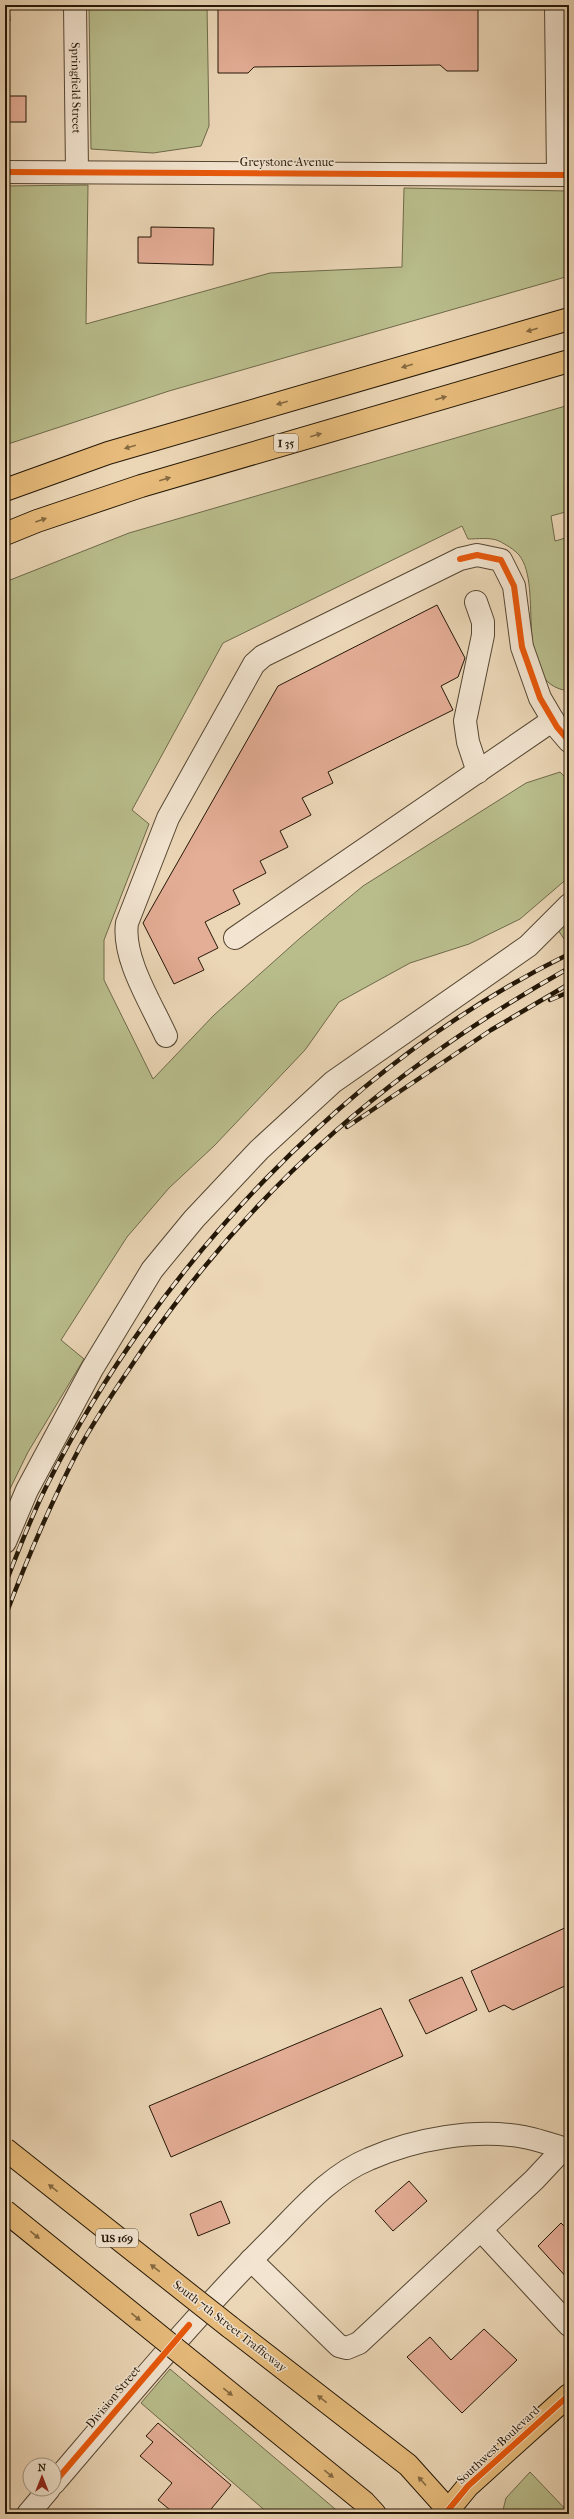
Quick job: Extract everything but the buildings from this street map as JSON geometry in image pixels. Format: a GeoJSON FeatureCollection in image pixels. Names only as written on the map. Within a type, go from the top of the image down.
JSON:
{"type":"FeatureCollection","features":[{"type":"Feature","properties":{"kind":"main road"},"geometry":{"type":"LineString","coordinates":[[5,490],[108,453],[569,319]]}},
{"type":"Feature","properties":{"kind":"main road","name":"I 35"},"geometry":{"type":"LineString","coordinates":[[5,534],[37,521],[141,486],[569,361]]}},
{"type":"Feature","properties":{"kind":"main road","name":"South 7th Street Trafficway"},"geometry":{"type":"LineString","coordinates":[[5,2150],[408,2465],[448,2513]]}},
{"type":"Feature","properties":{"kind":"main road"},"geometry":{"type":"LineString","coordinates":[[5,2211],[364,2502],[375,2514]]}},
{"type":"Feature","properties":{"kind":"main road","name":"Southwest Boulevard"},"geometry":{"type":"LineString","coordinates":[[448,2513],[468,2486],[567,2400]]}},
{"type":"Feature","properties":{"kind":"street","name":"Springfield Street"},"geometry":{"type":"LineString","coordinates":[[75,5],[77,172]]}},
{"type":"Feature","properties":{"kind":"street"},"geometry":{"type":"LineString","coordinates":[[556,5],[563,92],[563,175]]}},
{"type":"Feature","properties":{"kind":"street","name":"Greystone Avenue"},"geometry":{"type":"LineString","coordinates":[[5,172],[563,175]]}},
{"type":"Feature","properties":{"kind":"street"},"geometry":{"type":"LineString","coordinates":[[166,1036],[130,956],[125,936],[127,923],[168,818],[241,692],[254,664],[276,649],[460,559],[477,555],[501,560],[514,586],[522,647],[540,698],[553,720],[569,741]]}},
{"type":"Feature","properties":{"kind":"street"},"geometry":{"type":"LineString","coordinates":[[476,602],[483,622],[483,635],[465,721],[468,742],[478,772]]}},
{"type":"Feature","properties":{"kind":"street"},"geometry":{"type":"LineString","coordinates":[[235,938],[553,720]]}},
{"type":"Feature","properties":{"kind":"street"},"geometry":{"type":"LineString","coordinates":[[5,1542],[27,1490],[92,1368],[152,1270],[194,1219],[259,1150],[333,1082],[528,946],[569,905]]}},
{"type":"Feature","properties":{"kind":"street","name":"Division Street"},"geometry":{"type":"LineString","coordinates":[[62,2474],[188,2325],[302,2208],[337,2177],[368,2159],[414,2144],[489,2134],[524,2137],[567,2149]]}},
{"type":"Feature","properties":{"kind":"street"},"geometry":{"type":"LineString","coordinates":[[251,2260],[339,2346],[347,2348],[359,2343],[567,2149]]}},
{"type":"Feature","properties":{"kind":"street"},"geometry":{"type":"LineString","coordinates":[[481,2230],[569,2325]]}},
{"type":"Feature","properties":{"kind":"street"},"geometry":{"type":"LineString","coordinates":[[28,2514],[42,2497]]}},
{"type":"Feature","properties":{"kind":"green space"},"geometry":{"type":"Polygon","coordinates":[[[89,5],[207,5],[209,126],[201,146],[153,153],[91,149],[89,5]]]}},
{"type":"Feature","properties":{"kind":"green space"},"geometry":{"type":"Polygon","coordinates":[[[88,185],[86,324],[270,273],[402,267],[404,188],[569,191],[569,276],[169,391],[5,445],[5,186],[88,185]]]}},
{"type":"Feature","properties":{"kind":"green space"},"geometry":{"type":"Polygon","coordinates":[[[569,405],[569,511],[551,516],[555,541],[569,537],[569,691],[551,684],[540,671],[534,653],[526,570],[519,555],[510,547],[496,540],[468,539],[462,526],[223,643],[132,810],[149,824],[104,940],[104,980],[153,1079],[214,1015],[299,939],[363,886],[526,783],[560,772],[569,781],[569,877],[520,919],[469,944],[410,963],[339,1002],[305,1050],[214,1146],[169,1188],[127,1237],[61,1340],[84,1359],[28,1452],[5,1499],[5,582],[129,533],[569,405]]]}},
{"type":"Feature","properties":{"kind":"green space"},"geometry":{"type":"Polygon","coordinates":[[[569,916],[569,937],[564,939],[558,930],[569,916]]]}},
{"type":"Feature","properties":{"kind":"green space"},"geometry":{"type":"Polygon","coordinates":[[[170,2369],[341,2514],[269,2514],[141,2403],[170,2369]]]}},
{"type":"Feature","properties":{"kind":"green space"},"geometry":{"type":"Polygon","coordinates":[[[530,2472],[569,2514],[502,2514],[506,2498],[530,2472]]]}},
{"type":"Feature","properties":{"kind":"railway"},"geometry":{"type":"LineString","coordinates":[[5,1585],[41,1497],[92,1404],[144,1325],[202,1249],[267,1178],[336,1112],[410,1051],[488,999],[569,954]]}},
{"type":"Feature","properties":{"kind":"railway"},"geometry":{"type":"LineString","coordinates":[[5,1617],[49,1510],[87,1434],[144,1347],[188,1287],[234,1232],[283,1180],[334,1132],[388,1087],[445,1045],[505,1006],[569,968]]}},
{"type":"Feature","properties":{"kind":"railway"},"geometry":{"type":"LineString","coordinates":[[347,1127],[491,1030],[569,984]]}},
{"type":"Feature","properties":{"kind":"railway"},"geometry":{"type":"LineString","coordinates":[[550,1000],[569,992]]}},
{"type":"Feature","properties":{"kind":"cycle path"},"geometry":{"type":"LineString","coordinates":[[5,172],[569,175]]}},
{"type":"Feature","properties":{"kind":"cycle path"},"geometry":{"type":"LineString","coordinates":[[460,559],[477,555],[501,560],[514,586],[522,647],[540,698],[557,727],[569,741]]}},
{"type":"Feature","properties":{"kind":"cycle path"},"geometry":{"type":"LineString","coordinates":[[62,2474],[189,2325]]}},
{"type":"Feature","properties":{"kind":"cycle path"},"geometry":{"type":"LineString","coordinates":[[445,2514],[468,2486],[569,2395]]}}]}
